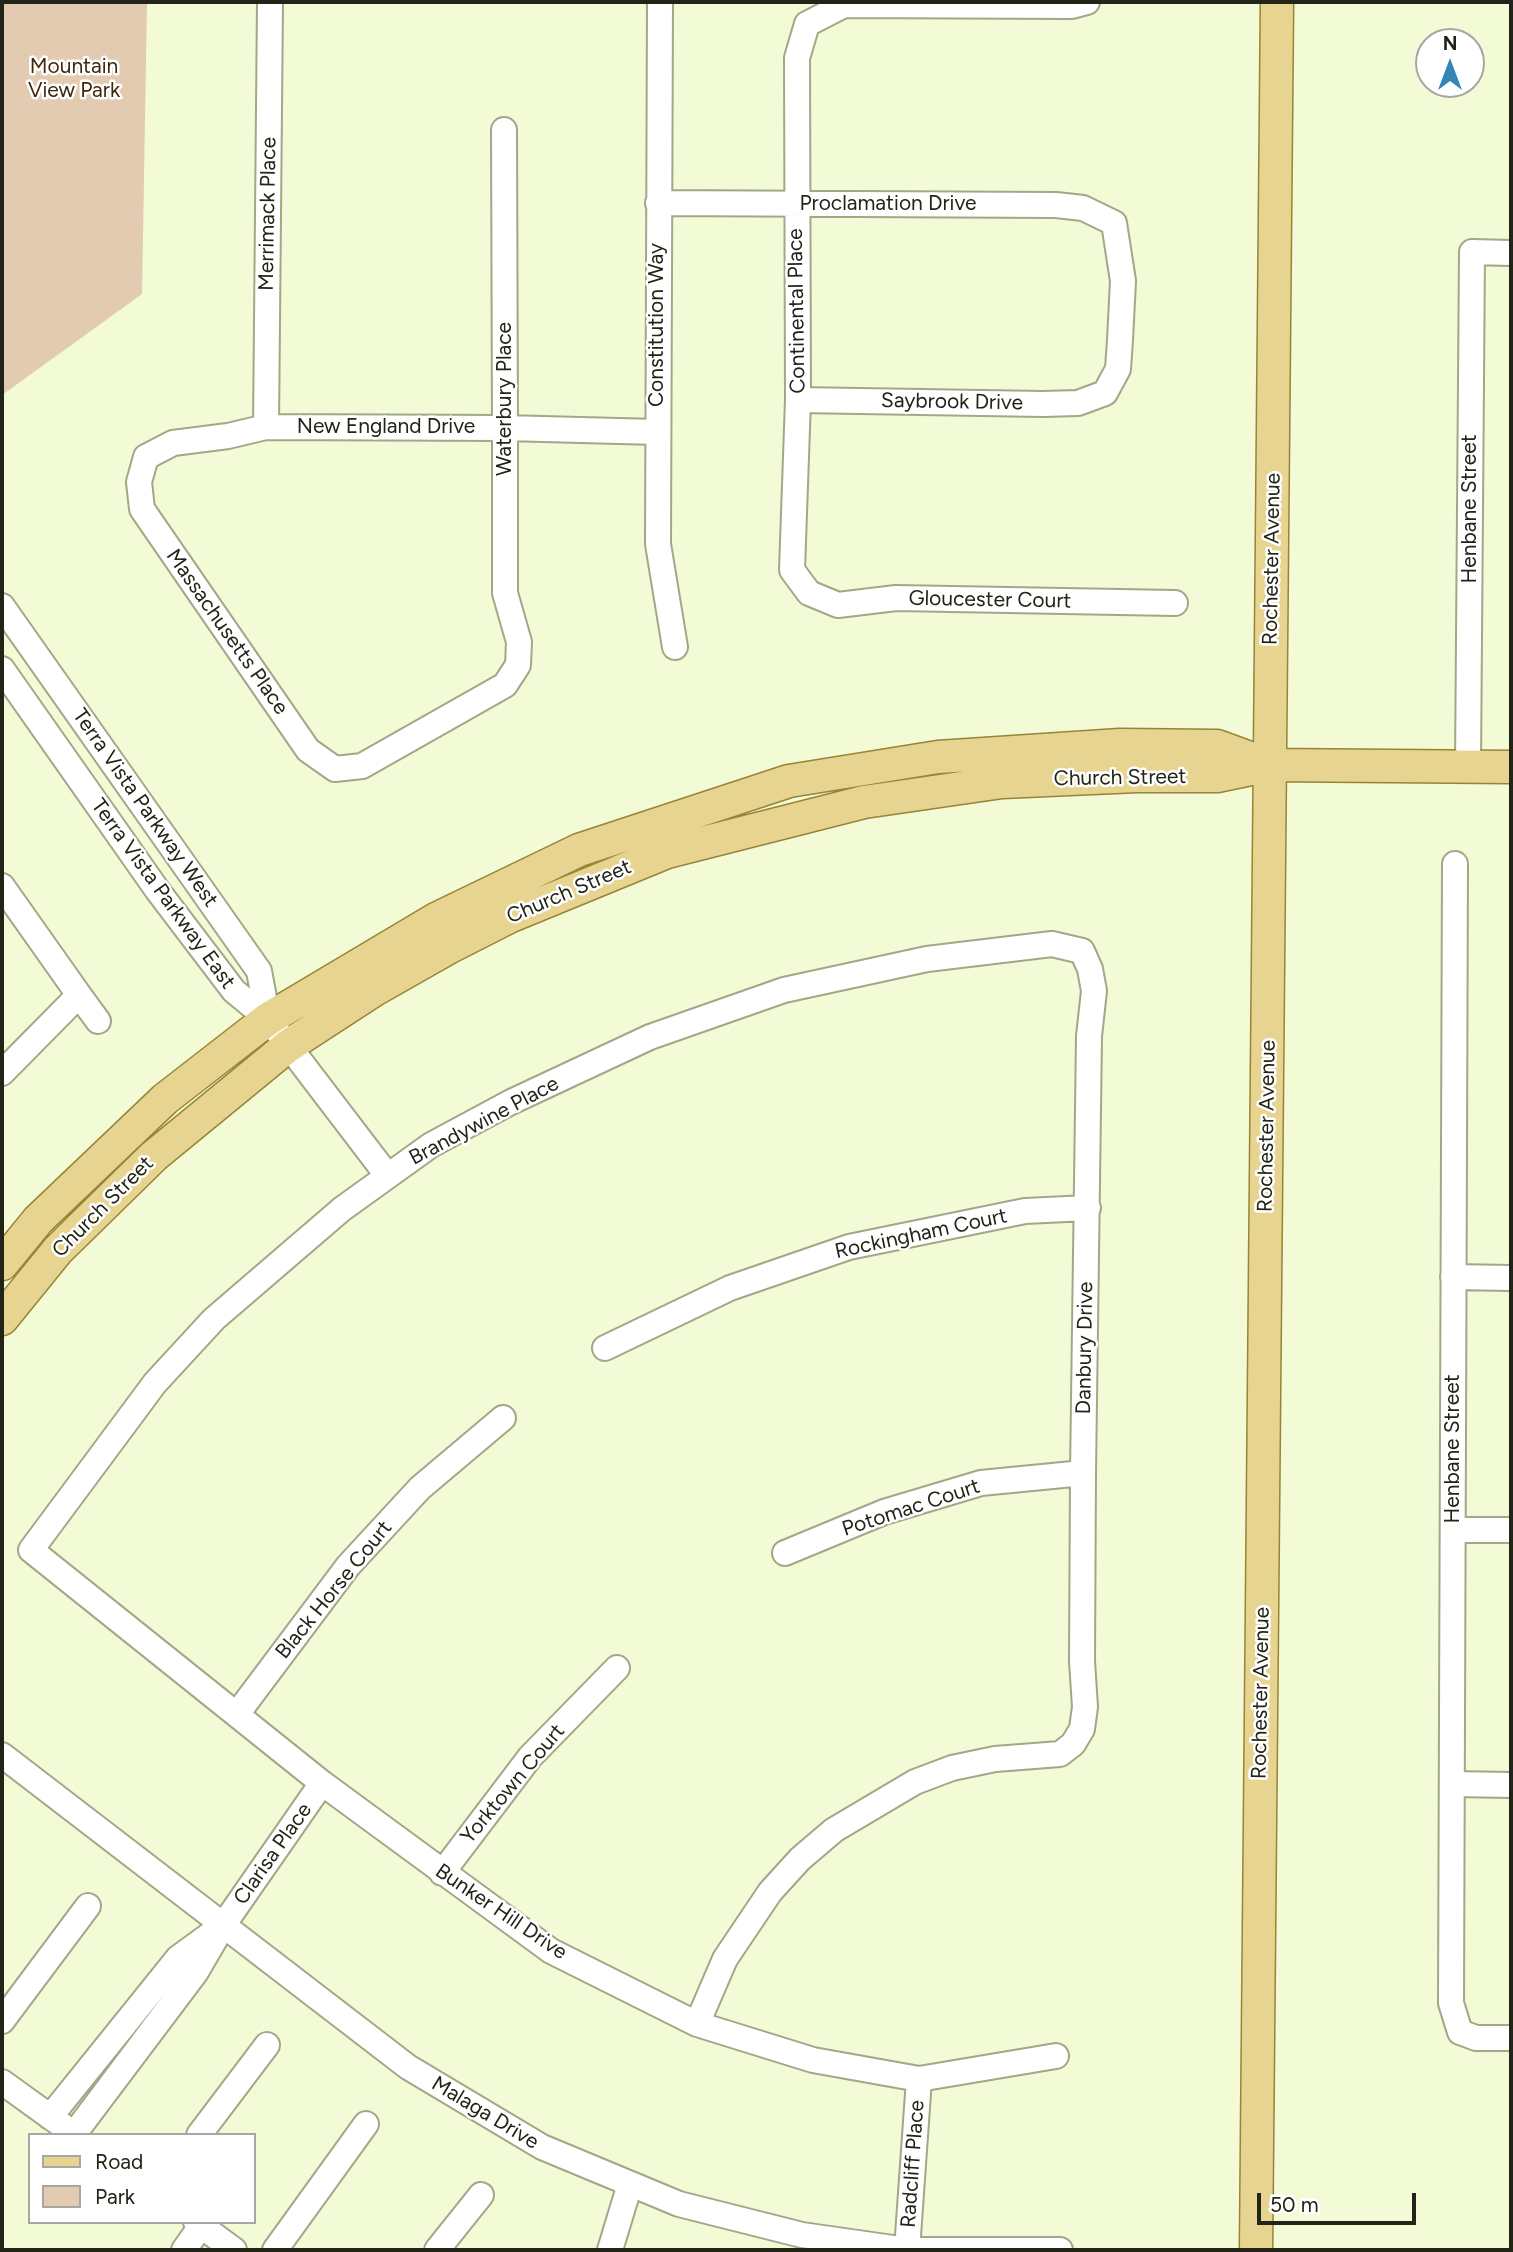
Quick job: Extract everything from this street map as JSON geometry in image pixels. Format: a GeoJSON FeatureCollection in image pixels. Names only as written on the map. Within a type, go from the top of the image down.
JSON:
{"type":"FeatureCollection","features":[{"type":"Feature","properties":{"kind":"main road","name":"Rochester Avenue"},"geometry":{"type":"LineString","coordinates":[[1256,2250],[1277,2]]}},
{"type":"Feature","properties":{"kind":"main road","name":"Church Street"},"geometry":{"type":"LineString","coordinates":[[2,1264],[38,1220],[165,1099],[268,1019],[436,919],[579,850],[789,781],[938,757],[1018,749],[1121,745],[1217,746],[1270,765]]}},
{"type":"Feature","properties":{"kind":"main road","name":"Church Street"},"geometry":{"type":"LineString","coordinates":[[2,1319],[58,1250],[154,1156],[288,1046],[374,990],[448,948],[523,911],[667,852],[864,802],[954,788],[1035,780],[1217,776],[1270,765],[1511,767]]}},
{"type":"Feature","properties":{"kind":"street","name":"Merrimack Place"},"geometry":{"type":"LineString","coordinates":[[266,427],[270,2]]}},
{"type":"Feature","properties":{"kind":"street","name":"Constitution Way"},"geometry":{"type":"LineString","coordinates":[[660,2],[657,544],[675,647]]}},
{"type":"Feature","properties":{"kind":"street","name":"Continental Place"},"geometry":{"type":"LineString","coordinates":[[809,593],[792,570],[798,400],[797,58],[807,24],[844,5],[1072,6],[1087,2]]}},
{"type":"Feature","properties":{"kind":"street","name":"Waterbury Place"},"geometry":{"type":"LineString","coordinates":[[335,769],[362,765],[505,685],[518,666],[519,642],[505,593],[504,130]]}},
{"type":"Feature","properties":{"kind":"street","name":"Proclamation Drive"},"geometry":{"type":"LineString","coordinates":[[658,203],[1056,205],[1083,208],[1114,223],[1123,281],[1118,369],[1105,393]]}},
{"type":"Feature","properties":{"kind":"street","name":"Henbane Street"},"geometry":{"type":"LineString","coordinates":[[1468,766],[1472,252],[1511,253]]}},
{"type":"Feature","properties":{"kind":"street","name":"Saybrook Drive"},"geometry":{"type":"LineString","coordinates":[[798,400],[1043,404],[1077,403],[1105,393]]}},
{"type":"Feature","properties":{"kind":"street","name":"New England Drive"},"geometry":{"type":"LineString","coordinates":[[139,482],[146,457],[173,443],[228,436],[266,427],[657,432]]}},
{"type":"Feature","properties":{"kind":"street","name":"Massachusetts Place"},"geometry":{"type":"LineString","coordinates":[[139,482],[142,509],[308,750],[335,769]]}},
{"type":"Feature","properties":{"kind":"street","name":"Gloucester Court"},"geometry":{"type":"LineString","coordinates":[[809,593],[838,605],[896,598],[1175,603]]}},
{"type":"Feature","properties":{"kind":"street","name":"Terra Vista Parkway West"},"geometry":{"type":"LineString","coordinates":[[2,606],[259,971],[268,1019]]}},
{"type":"Feature","properties":{"kind":"street","name":"Terra Vista Parkway East"},"geometry":{"type":"LineString","coordinates":[[2,669],[158,891],[234,991],[268,1019],[387,1175]]}},
{"type":"Feature","properties":{"kind":"street","name":"Henbane Street"},"geometry":{"type":"LineString","coordinates":[[1455,864],[1451,2003],[1460,2032],[1476,2038],[1511,2038]]}},
{"type":"Feature","properties":{"kind":"street"},"geometry":{"type":"LineString","coordinates":[[2,886],[97,1021]]}},
{"type":"Feature","properties":{"kind":"street","name":"Brandywine Place"},"geometry":{"type":"LineString","coordinates":[[31,1550],[155,1383],[214,1319],[342,1209],[431,1145],[511,1102],[650,1037],[785,990],[927,959],[1009,948],[1052,944],[1082,951]]}},
{"type":"Feature","properties":{"kind":"street","name":"Danbury Drive"},"geometry":{"type":"LineString","coordinates":[[697,2024],[725,1959],[770,1892],[800,1859],[834,1830],[915,1782],[952,1768],[995,1759],[1060,1754],[1073,1744],[1082,1728],[1086,1707],[1082,1661],[1089,1036],[1094,991],[1090,969],[1082,951]]}},
{"type":"Feature","properties":{"kind":"street"},"geometry":{"type":"LineString","coordinates":[[2,1073],[79,995]]}},
{"type":"Feature","properties":{"kind":"street","name":"Rockingham Court"},"geometry":{"type":"LineString","coordinates":[[605,1348],[730,1288],[849,1247],[1025,1212],[1088,1208]]}},
{"type":"Feature","properties":{"kind":"street"},"geometry":{"type":"LineString","coordinates":[[1453,1277],[1511,1278]]}},
{"type":"Feature","properties":{"kind":"street","name":"Black Horse Court"},"geometry":{"type":"LineString","coordinates":[[237,1714],[348,1566],[420,1488],[503,1418]]}},
{"type":"Feature","properties":{"kind":"street","name":"Potomac Court"},"geometry":{"type":"LineString","coordinates":[[785,1553],[884,1512],[981,1483],[1083,1473]]}},
{"type":"Feature","properties":{"kind":"street"},"geometry":{"type":"LineString","coordinates":[[1454,1530],[1511,1530]]}},
{"type":"Feature","properties":{"kind":"street","name":"Bunker Hill Drive"},"geometry":{"type":"LineString","coordinates":[[31,1550],[322,1783],[551,1951],[697,2024],[813,2060],[919,2079],[1056,2056]]}},
{"type":"Feature","properties":{"kind":"street","name":"Yorktown Court"},"geometry":{"type":"LineString","coordinates":[[442,1873],[530,1758],[617,1668]]}},
{"type":"Feature","properties":{"kind":"street","name":"Malaga Drive"},"geometry":{"type":"LineString","coordinates":[[2,1755],[408,2067],[542,2147],[679,2204],[802,2235],[907,2250],[1060,2250]]}},
{"type":"Feature","properties":{"kind":"street","name":"Clarisa Place"},"geometry":{"type":"LineString","coordinates":[[224,1924],[322,1783]]}},
{"type":"Feature","properties":{"kind":"street"},"geometry":{"type":"LineString","coordinates":[[1452,1784],[1511,1785]]}},
{"type":"Feature","properties":{"kind":"street"},"geometry":{"type":"LineString","coordinates":[[2,2021],[88,1906]]}},
{"type":"Feature","properties":{"kind":"street"},"geometry":{"type":"LineString","coordinates":[[50,2117],[177,1958],[224,1924]]}},
{"type":"Feature","properties":{"kind":"street"},"geometry":{"type":"LineString","coordinates":[[75,2133],[196,1972],[224,1924]]}},
{"type":"Feature","properties":{"kind":"street"},"geometry":{"type":"LineString","coordinates":[[201,2133],[267,2045]]}},
{"type":"Feature","properties":{"kind":"street","name":"Radcliff Place"},"geometry":{"type":"LineString","coordinates":[[907,2250],[919,2079]]}},
{"type":"Feature","properties":{"kind":"street"},"geometry":{"type":"LineString","coordinates":[[2,2082],[73,2133]]}},
{"type":"Feature","properties":{"kind":"street"},"geometry":{"type":"LineString","coordinates":[[275,2250],[366,2124]]}},
{"type":"Feature","properties":{"kind":"street"},"geometry":{"type":"LineString","coordinates":[[610,2250],[630,2184]]}},
{"type":"Feature","properties":{"kind":"street"},"geometry":{"type":"LineString","coordinates":[[437,2250],[481,2195]]}},
{"type":"Feature","properties":{"kind":"street"},"geometry":{"type":"LineString","coordinates":[[184,2250],[198,2224],[234,2250]]}},
{"type":"Feature","properties":{"kind":"green space","name":"Mountain View Park"},"geometry":{"type":"Polygon","coordinates":[[[2,2],[147,2],[142,294],[2,395],[2,2]]]}}]}
